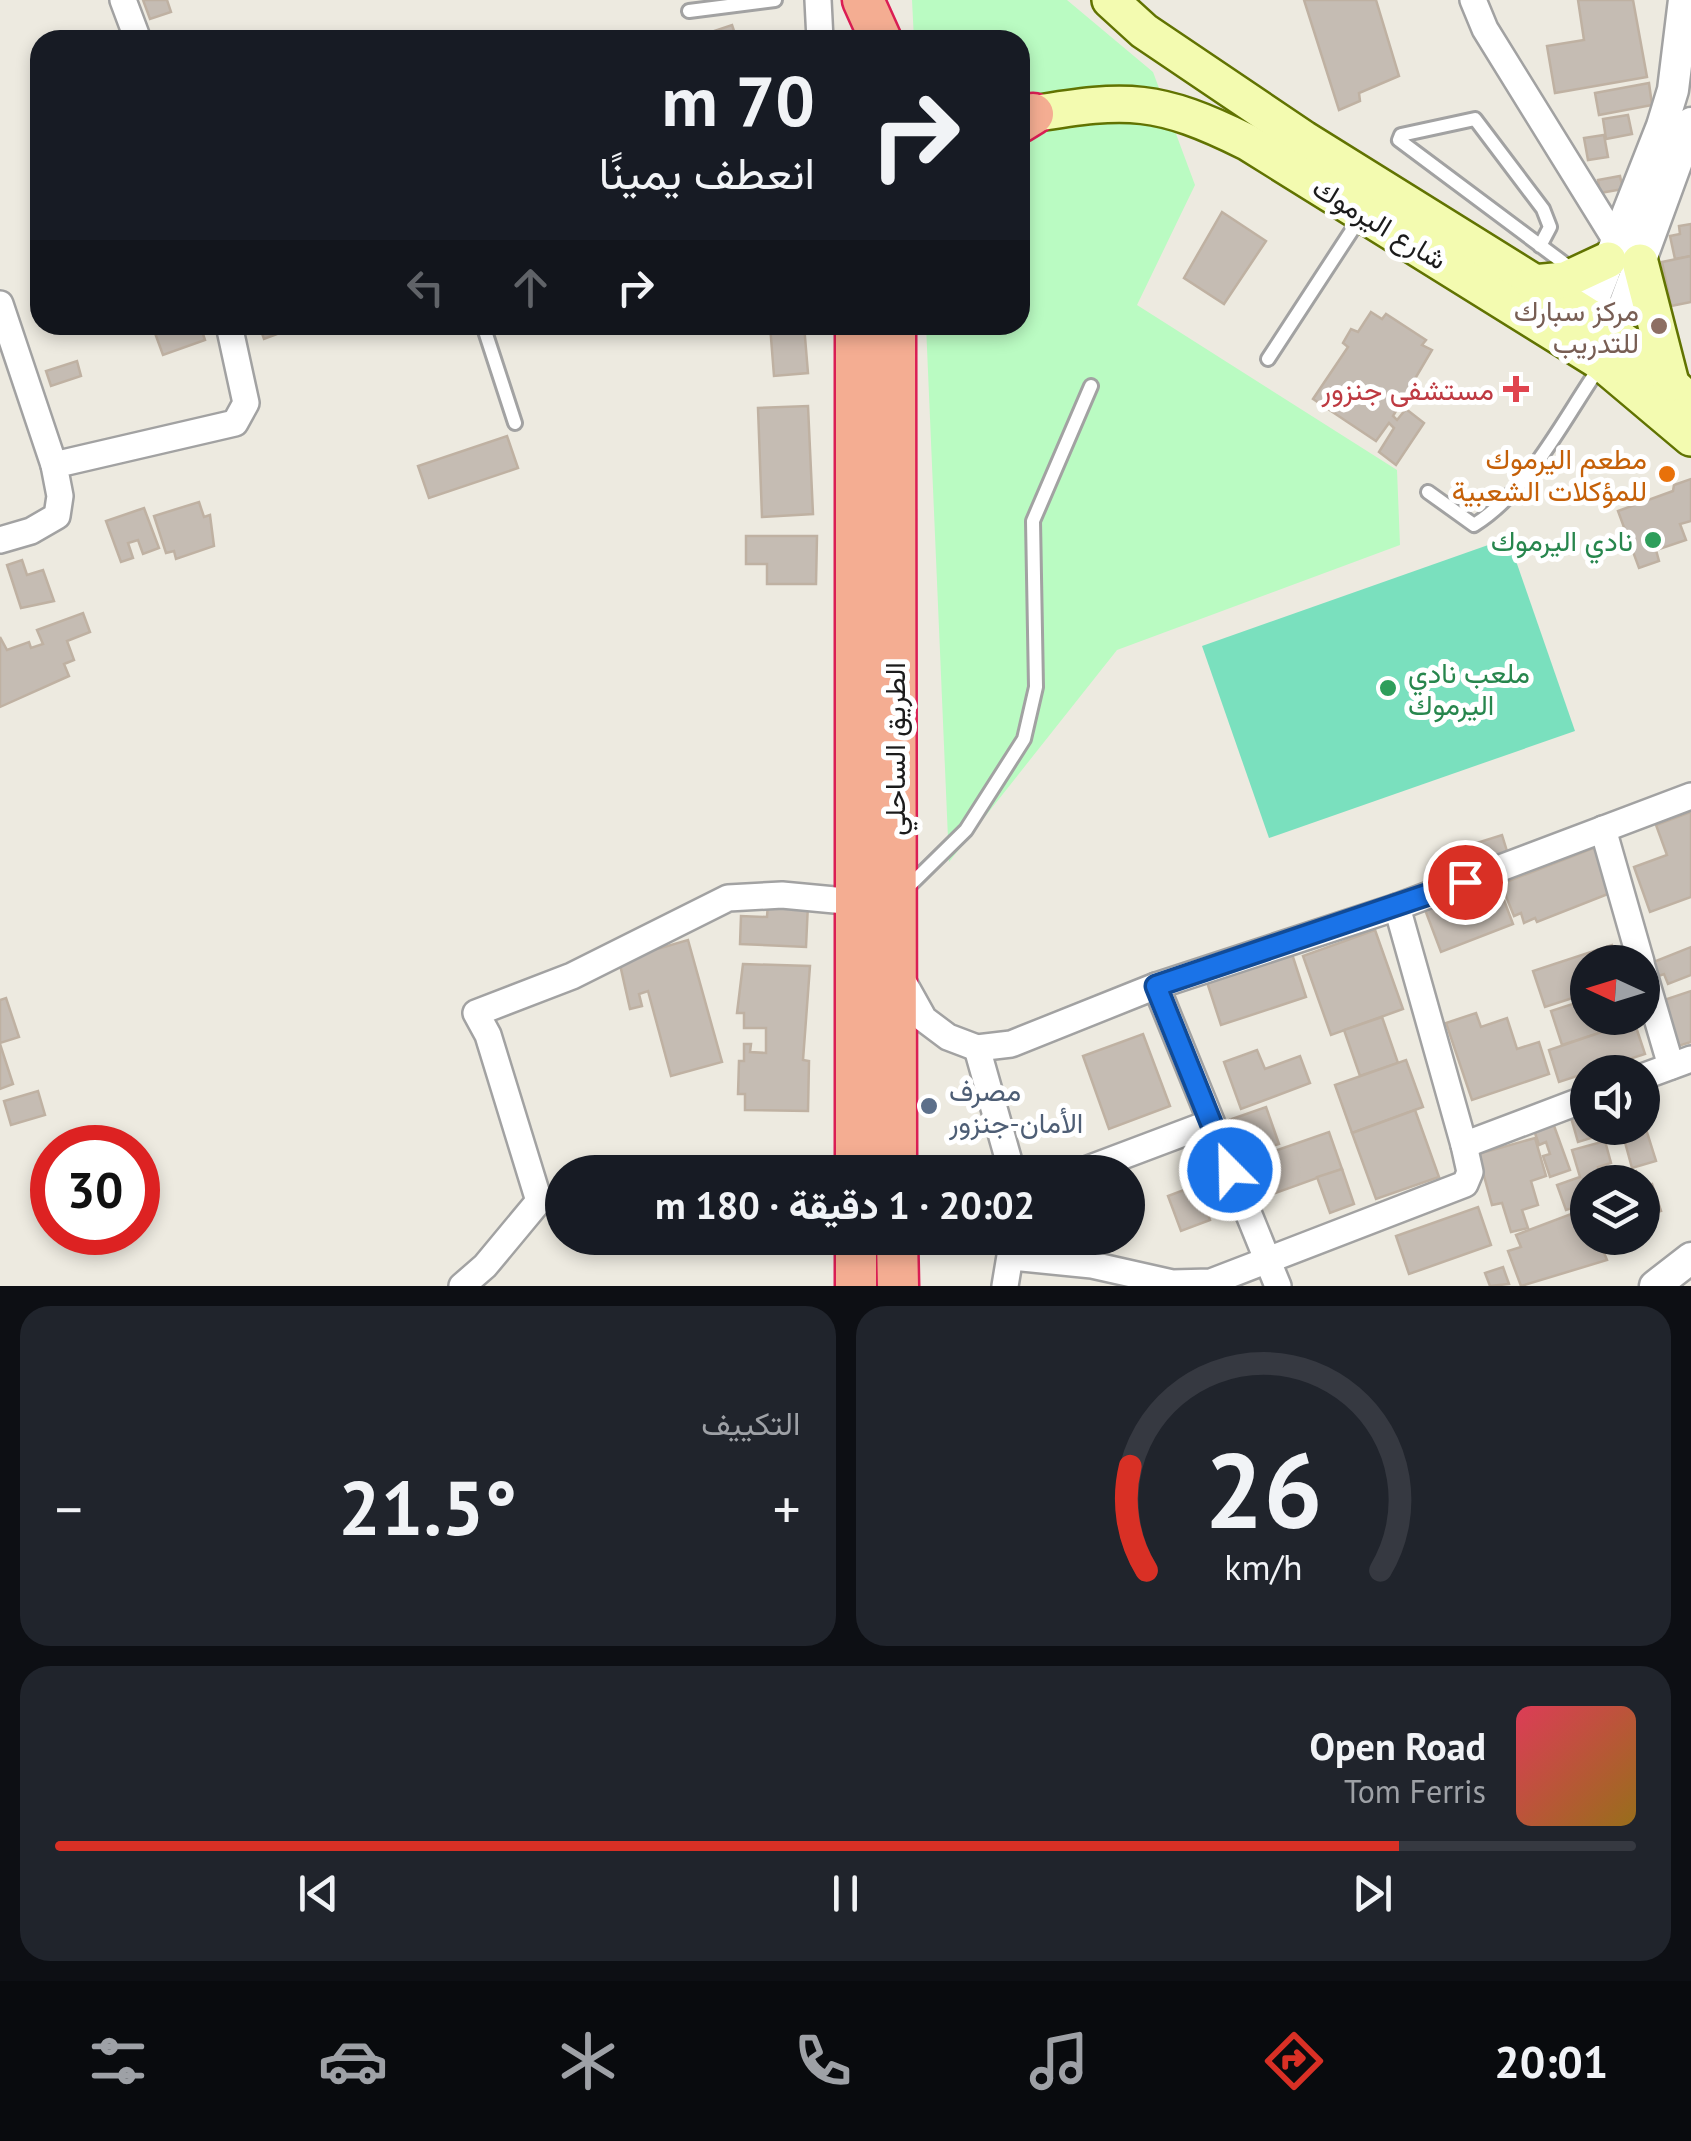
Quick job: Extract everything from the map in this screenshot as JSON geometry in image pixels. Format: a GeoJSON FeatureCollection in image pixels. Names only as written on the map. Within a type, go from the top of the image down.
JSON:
{"type":"FeatureCollection","features":[{"type":"Feature","properties":{"kind":"highway"},"geometry":{"type":"LineString","coordinates":[[857,30],[860,0]]}},
{"type":"Feature","properties":{"kind":"highway"},"geometry":{"type":"LineString","coordinates":[[860,0],[876,30]]}},
{"type":"Feature","properties":{"kind":"highway"},"geometry":{"type":"LineString","coordinates":[[891,0],[891,30]]}},
{"type":"Feature","properties":{"kind":"highway","name":"الطريق الساحلي"},"geometry":{"type":"LineString","coordinates":[[856,335],[875,902],[893,963],[896,1155]]}},
{"type":"Feature","properties":{"kind":"highway","name":"الطريق الساحلي"},"geometry":{"type":"LineString","coordinates":[[857,1155],[875,902],[895,335]]}},
{"type":"Feature","properties":{"kind":"highway"},"geometry":{"type":"LineString","coordinates":[[856,1255],[856,1286]]}},
{"type":"Feature","properties":{"kind":"highway"},"geometry":{"type":"LineString","coordinates":[[897,1255],[898,1286]]}},
{"type":"Feature","properties":{"kind":"main road","name":"شارع اليرموك"},"geometry":{"type":"LineString","coordinates":[[1110,0],[1144,32],[1373,200],[1681,393]]}},
{"type":"Feature","properties":{"kind":"main road","name":"شارع اليرموك"},"geometry":{"type":"LineString","coordinates":[[1030,116],[1110,101],[1152,104],[1191,114],[1373,200],[1533,283],[1691,438]]}},
{"type":"Feature","properties":{"kind":"main road"},"geometry":{"type":"LineString","coordinates":[[1533,283],[1565,280],[1610,259],[1681,393]]}},
{"type":"Feature","properties":{"kind":"street"},"geometry":{"type":"LineString","coordinates":[[123,0],[134,30]]}},
{"type":"Feature","properties":{"kind":"street"},"geometry":{"type":"LineString","coordinates":[[818,0],[820,30]]}},
{"type":"Feature","properties":{"kind":"street"},"geometry":{"type":"LineString","coordinates":[[1473,0],[1610,259]]}},
{"type":"Feature","properties":{"kind":"street"},"geometry":{"type":"LineString","coordinates":[[1595,340],[1610,259],[1672,90],[1684,0]]}},
{"type":"Feature","properties":{"kind":"street"},"geometry":{"type":"LineString","coordinates":[[1610,259],[1691,123]]}},
{"type":"Feature","properties":{"kind":"street"},"geometry":{"type":"LineString","coordinates":[[0,304],[54,465],[60,496],[57,516],[45,526],[0,540]]}},
{"type":"Feature","properties":{"kind":"street"},"geometry":{"type":"LineString","coordinates":[[54,465],[236,423],[246,402],[232,335]]}},
{"type":"Feature","properties":{"kind":"street"},"geometry":{"type":"LineString","coordinates":[[893,963],[924,1019],[948,1037],[977,1048],[1011,1044],[1156,986],[1396,908],[1691,796]]}},
{"type":"Feature","properties":{"kind":"street"},"geometry":{"type":"LineString","coordinates":[[1602,829],[1636,945]]}},
{"type":"Feature","properties":{"kind":"street"},"geometry":{"type":"LineString","coordinates":[[462,1286],[485,1266],[538,1200],[488,1036],[476,1013],[572,976],[728,898],[782,894],[875,902]]}},
{"type":"Feature","properties":{"kind":"street"},"geometry":{"type":"LineString","coordinates":[[1050,1255],[1192,1285],[1211,1282],[1460,1188],[1470,1172],[1464,1145],[1396,908]]}},
{"type":"Feature","properties":{"kind":"street"},"geometry":{"type":"LineString","coordinates":[[1156,986],[1278,1286]]}},
{"type":"Feature","properties":{"kind":"street"},"geometry":{"type":"LineString","coordinates":[[1660,1010],[1681,1062]]}},
{"type":"Feature","properties":{"kind":"street"},"geometry":{"type":"LineString","coordinates":[[977,1048],[1007,1155]]}},
{"type":"Feature","properties":{"kind":"street"},"geometry":{"type":"LineString","coordinates":[[1464,1145],[1570,1105]]}},
{"type":"Feature","properties":{"kind":"street"},"geometry":{"type":"LineString","coordinates":[[1125,1155],[1210,1123]]}},
{"type":"Feature","properties":{"kind":"street"},"geometry":{"type":"LineString","coordinates":[[1004,1286],[1010,1255]]}},
{"type":"Feature","properties":{"kind":"street"},"geometry":{"type":"LineString","coordinates":[[1655,1286],[1691,1258]]}},
{"type":"Feature","properties":{"kind":"lane"},"geometry":{"type":"LineString","coordinates":[[689,10],[774,0]]}},
{"type":"Feature","properties":{"kind":"lane"},"geometry":{"type":"LineString","coordinates":[[1540,246],[1550,226],[1544,209],[1475,119],[1402,135],[1399,140],[1540,246],[1610,259]]}},
{"type":"Feature","properties":{"kind":"lane"},"geometry":{"type":"LineString","coordinates":[[1268,358],[1373,200]]}},
{"type":"Feature","properties":{"kind":"lane"},"geometry":{"type":"LineString","coordinates":[[486,335],[514,423]]}},
{"type":"Feature","properties":{"kind":"lane"},"geometry":{"type":"LineString","coordinates":[[1428,492],[1474,525],[1490,515],[1516,488],[1595,340]]}},
{"type":"Feature","properties":{"kind":"lane"},"geometry":{"type":"LineString","coordinates":[[875,902],[966,830],[1024,739],[1036,688],[1033,521],[1092,386]]}},
{"type":"Feature","properties":{"kind":"green space"},"geometry":{"type":"Polygon","coordinates":[[[912,0],[1067,0],[1153,72],[1195,185],[1137,305],[1397,470],[1400,545],[1117,650],[949,862],[926,335],[1030,335],[1030,30],[914,30],[912,0]]]}},
{"type":"Feature","properties":{"kind":"green space","name":"ملعب نادي اليرموك"},"geometry":{"type":"Polygon","coordinates":[[[1508,538],[1575,731],[1269,838],[1202,646],[1508,538]]]}},
{"type":"Feature","properties":{"kind":"building"},"geometry":{"type":"Polygon","coordinates":[[[143,0],[167,0],[171,12],[150,19],[143,0]]]}},
{"type":"Feature","properties":{"kind":"building"},"geometry":{"type":"Polygon","coordinates":[[[1304,0],[1376,0],[1399,76],[1359,93],[1360,101],[1339,110],[1304,0]]]}},
{"type":"Feature","properties":{"kind":"building"},"geometry":{"type":"Polygon","coordinates":[[[1578,0],[1633,0],[1647,77],[1555,93],[1547,46],[1584,40],[1578,0]]]}},
{"type":"Feature","properties":{"kind":"building"},"geometry":{"type":"Polygon","coordinates":[[[1649,83],[1652,105],[1599,115],[1595,93],[1649,83]]]}},
{"type":"Feature","properties":{"kind":"building"},"geometry":{"type":"Polygon","coordinates":[[[1628,115],[1632,134],[1606,139],[1603,119],[1628,115]]]}},
{"type":"Feature","properties":{"kind":"building"},"geometry":{"type":"Polygon","coordinates":[[[1604,135],[1608,157],[1588,160],[1584,138],[1604,135]]]}},
{"type":"Feature","properties":{"kind":"building"},"geometry":{"type":"Polygon","coordinates":[[[1620,176],[1623,189],[1600,193],[1598,180],[1620,176]]]}},
{"type":"Feature","properties":{"kind":"building"},"geometry":{"type":"Polygon","coordinates":[[[1222,212],[1266,241],[1224,304],[1184,278],[1222,212]]]}},
{"type":"Feature","properties":{"kind":"building"},"geometry":{"type":"Polygon","coordinates":[[[1691,224],[1691,256],[1675,259],[1670,236],[1680,234],[1679,226],[1691,224]]]}},
{"type":"Feature","properties":{"kind":"building"},"geometry":{"type":"Polygon","coordinates":[[[1691,256],[1691,302],[1671,306],[1662,262],[1691,256]]]}},
{"type":"Feature","properties":{"kind":"building"},"geometry":{"type":"Polygon","coordinates":[[[1371,312],[1382,319],[1386,314],[1426,340],[1422,345],[1432,350],[1393,416],[1397,420],[1406,409],[1424,423],[1396,465],[1379,452],[1394,428],[1389,423],[1376,441],[1313,399],[1348,347],[1343,343],[1351,329],[1358,332],[1371,312]]]}},
{"type":"Feature","properties":{"kind":"building"},"geometry":{"type":"Polygon","coordinates":[[[156,335],[203,335],[205,340],[163,355],[156,335]]]}},
{"type":"Feature","properties":{"kind":"building"},"geometry":{"type":"Polygon","coordinates":[[[771,335],[805,335],[808,373],[774,376],[771,335]]]}},
{"type":"Feature","properties":{"kind":"building"},"geometry":{"type":"Polygon","coordinates":[[[77,361],[81,376],[51,386],[46,371],[77,361]]]}},
{"type":"Feature","properties":{"kind":"building"},"geometry":{"type":"Polygon","coordinates":[[[808,406],[813,514],[762,517],[758,408],[808,406]]]}},
{"type":"Feature","properties":{"kind":"building"},"geometry":{"type":"Polygon","coordinates":[[[507,436],[518,468],[429,498],[418,466],[507,436]]]}},
{"type":"Feature","properties":{"kind":"building"},"geometry":{"type":"Polygon","coordinates":[[[1691,479],[1691,521],[1680,524],[1686,540],[1656,550],[1659,561],[1639,568],[1618,511],[1673,491],[1674,485],[1691,479]]]}},
{"type":"Feature","properties":{"kind":"building"},"geometry":{"type":"Polygon","coordinates":[[[199,502],[204,517],[210,515],[214,546],[176,559],[174,551],[166,553],[154,516],[199,502]]]}},
{"type":"Feature","properties":{"kind":"building"},"geometry":{"type":"Polygon","coordinates":[[[144,508],[159,548],[143,554],[138,540],[128,543],[133,558],[121,562],[106,521],[144,508]]]}},
{"type":"Feature","properties":{"kind":"building"},"geometry":{"type":"Polygon","coordinates":[[[746,536],[817,536],[816,584],[767,584],[767,564],[746,564],[746,536]]]}},
{"type":"Feature","properties":{"kind":"building"},"geometry":{"type":"Polygon","coordinates":[[[22,560],[27,575],[43,570],[54,601],[21,608],[7,565],[22,560]]]}},
{"type":"Feature","properties":{"kind":"building"},"geometry":{"type":"Polygon","coordinates":[[[83,613],[90,632],[67,641],[74,660],[64,664],[69,676],[0,707],[0,637],[7,650],[29,642],[31,648],[43,644],[37,630],[83,613]]]}},
{"type":"Feature","properties":{"kind":"building"},"geometry":{"type":"Polygon","coordinates":[[[1691,812],[1691,897],[1650,912],[1634,867],[1667,855],[1656,825],[1691,812]]]}},
{"type":"Feature","properties":{"kind":"building"},"geometry":{"type":"Polygon","coordinates":[[[1502,835],[1510,861],[1443,881],[1435,856],[1502,835]]]}},
{"type":"Feature","properties":{"kind":"building"},"geometry":{"type":"Polygon","coordinates":[[[1596,847],[1613,892],[1537,922],[1535,918],[1524,923],[1521,913],[1514,916],[1501,884],[1596,847]]]}},
{"type":"Feature","properties":{"kind":"building"},"geometry":{"type":"Polygon","coordinates":[[[1496,879],[1513,924],[1441,952],[1424,907],[1496,879]]]}},
{"type":"Feature","properties":{"kind":"building"},"geometry":{"type":"Polygon","coordinates":[[[768,903],[808,904],[806,947],[740,944],[741,916],[767,917],[768,903]]]}},
{"type":"Feature","properties":{"kind":"building"},"geometry":{"type":"Polygon","coordinates":[[[1375,930],[1403,1009],[1331,1035],[1303,956],[1375,930]]]}},
{"type":"Feature","properties":{"kind":"building"},"geometry":{"type":"Polygon","coordinates":[[[688,940],[722,1062],[671,1076],[648,991],[639,994],[642,1006],[630,1009],[619,960],[688,940]]]}},
{"type":"Feature","properties":{"kind":"building"},"geometry":{"type":"Polygon","coordinates":[[[1691,947],[1691,975],[1668,984],[1664,974],[1660,976],[1660,959],[1691,947]]]}},
{"type":"Feature","properties":{"kind":"building"},"geometry":{"type":"Polygon","coordinates":[[[1291,951],[1306,997],[1221,1025],[1206,979],[1291,951]]]}},
{"type":"Feature","properties":{"kind":"building"},"geometry":{"type":"Polygon","coordinates":[[[1570,959],[1570,999],[1545,1007],[1533,971],[1570,959]]]}},
{"type":"Feature","properties":{"kind":"building"},"geometry":{"type":"Polygon","coordinates":[[[743,964],[810,966],[803,1060],[809,1061],[808,1111],[745,1110],[745,1094],[738,1094],[739,1061],[744,1061],[744,1044],[751,1044],[750,1052],[766,1053],[766,1028],[744,1028],[744,1013],[737,1013],[743,964]]]}},
{"type":"Feature","properties":{"kind":"building"},"geometry":{"type":"Polygon","coordinates":[[[1691,991],[1691,1042],[1675,1047],[1661,1001],[1691,991]]]}},
{"type":"Feature","properties":{"kind":"building"},"geometry":{"type":"Polygon","coordinates":[[[6,998],[19,1037],[0,1043],[0,1000],[6,998]]]}},
{"type":"Feature","properties":{"kind":"building"},"geometry":{"type":"Polygon","coordinates":[[[1570,1005],[1570,1035],[1593,1035],[1562,1045],[1551,1011],[1570,1005]]]}},
{"type":"Feature","properties":{"kind":"building"},"geometry":{"type":"Polygon","coordinates":[[[1476,1013],[1481,1027],[1507,1018],[1517,1049],[1539,1042],[1549,1074],[1472,1100],[1446,1023],[1476,1013]]]}},
{"type":"Feature","properties":{"kind":"building"},"geometry":{"type":"Polygon","coordinates":[[[1382,1017],[1398,1063],[1360,1076],[1344,1030],[1382,1017]]]}},
{"type":"Feature","properties":{"kind":"building"},"geometry":{"type":"Polygon","coordinates":[[[1143,1034],[1170,1106],[1109,1129],[1083,1056],[1143,1034]]]}},
{"type":"Feature","properties":{"kind":"building"},"geometry":{"type":"Polygon","coordinates":[[[1593,1035],[1639,1035],[1645,1054],[1570,1055],[1570,1078],[1559,1082],[1549,1050],[1593,1035]]]}},
{"type":"Feature","properties":{"kind":"building"},"geometry":{"type":"Polygon","coordinates":[[[0,1044],[13,1084],[0,1089],[0,1044]]]}},
{"type":"Feature","properties":{"kind":"building"},"geometry":{"type":"Polygon","coordinates":[[[1257,1050],[1265,1069],[1300,1056],[1310,1083],[1241,1109],[1224,1062],[1257,1050]]]}},
{"type":"Feature","properties":{"kind":"building"},"geometry":{"type":"Polygon","coordinates":[[[1406,1060],[1423,1107],[1352,1133],[1335,1085],[1406,1060]]]}},
{"type":"Feature","properties":{"kind":"building"},"geometry":{"type":"Polygon","coordinates":[[[38,1091],[45,1115],[11,1125],[4,1101],[38,1091]]]}},
{"type":"Feature","properties":{"kind":"building"},"geometry":{"type":"Polygon","coordinates":[[[1266,1107],[1279,1144],[1266,1148],[1262,1136],[1234,1146],[1226,1121],[1266,1107]]]}},
{"type":"Feature","properties":{"kind":"building"},"geometry":{"type":"Polygon","coordinates":[[[1415,1110],[1439,1177],[1376,1199],[1352,1133],[1415,1110]]]}},
{"type":"Feature","properties":{"kind":"building"},"geometry":{"type":"Polygon","coordinates":[[[1553,1123],[1570,1170],[1550,1177],[1543,1156],[1550,1154],[1546,1142],[1539,1145],[1534,1130],[1553,1123]]]}},
{"type":"Feature","properties":{"kind":"building"},"geometry":{"type":"Polygon","coordinates":[[[1329,1132],[1342,1169],[1259,1199],[1245,1161],[1237,1164],[1232,1150],[1261,1139],[1266,1154],[1329,1132]]]}},
{"type":"Feature","properties":{"kind":"building"},"geometry":{"type":"Polygon","coordinates":[[[1535,1138],[1546,1176],[1531,1181],[1538,1205],[1522,1210],[1528,1228],[1511,1232],[1502,1203],[1492,1205],[1478,1154],[1535,1138]]]}},
{"type":"Feature","properties":{"kind":"building"},"geometry":{"type":"Polygon","coordinates":[[[1606,1145],[1611,1163],[1576,1165],[1572,1150],[1606,1145]]]}},
{"type":"Feature","properties":{"kind":"building"},"geometry":{"type":"Polygon","coordinates":[[[1626,1145],[1651,1145],[1656,1161],[1631,1165],[1626,1145]]]}},
{"type":"Feature","properties":{"kind":"building"},"geometry":{"type":"Polygon","coordinates":[[[1342,1169],[1354,1204],[1330,1213],[1317,1177],[1342,1169]]]}},
{"type":"Feature","properties":{"kind":"building"},"geometry":{"type":"Polygon","coordinates":[[[1570,1180],[1570,1209],[1566,1210],[1557,1185],[1570,1180]]]}},
{"type":"Feature","properties":{"kind":"building"},"geometry":{"type":"Polygon","coordinates":[[[1197,1185],[1210,1220],[1181,1231],[1168,1196],[1197,1185]]]}},
{"type":"Feature","properties":{"kind":"building"},"geometry":{"type":"Polygon","coordinates":[[[1478,1207],[1491,1245],[1409,1274],[1396,1236],[1478,1207]]]}},
{"type":"Feature","properties":{"kind":"building"},"geometry":{"type":"Polygon","coordinates":[[[1570,1214],[1570,1255],[1605,1255],[1607,1260],[1521,1286],[1508,1251],[1521,1247],[1516,1235],[1570,1214]]]}},
{"type":"Feature","properties":{"kind":"building"},"geometry":{"type":"Polygon","coordinates":[[[1503,1267],[1509,1284],[1490,1286],[1485,1273],[1503,1267]]]}},
{"type":"Feature","properties":{"kind":"place","name":"مركز سبارك للتدريب"},"geometry":{"type":"Point","coordinates":[1659,326]}},
{"type":"Feature","properties":{"kind":"place","name":"مستشفى جنزور"},"geometry":{"type":"Point","coordinates":[1516,389]}},
{"type":"Feature","properties":{"kind":"place","name":"مطعم اليرموك للمؤكلات الشعبية"},"geometry":{"type":"Point","coordinates":[1667,474]}},
{"type":"Feature","properties":{"kind":"place","name":"نادي اليرموك"},"geometry":{"type":"Point","coordinates":[1653,540]}},
{"type":"Feature","properties":{"kind":"place","name":"ملعب نادي اليرموك"},"geometry":{"type":"Point","coordinates":[1388,688]}},
{"type":"Feature","properties":{"kind":"place","name":"مصرف الأمان-جنزور"},"geometry":{"type":"Point","coordinates":[929,1106]}},
{"type":"Feature","properties":{"kind":"route"},"geometry":{"type":"LineString","coordinates":[[1230,1170],[1156,986],[1465,882]]}}]}
